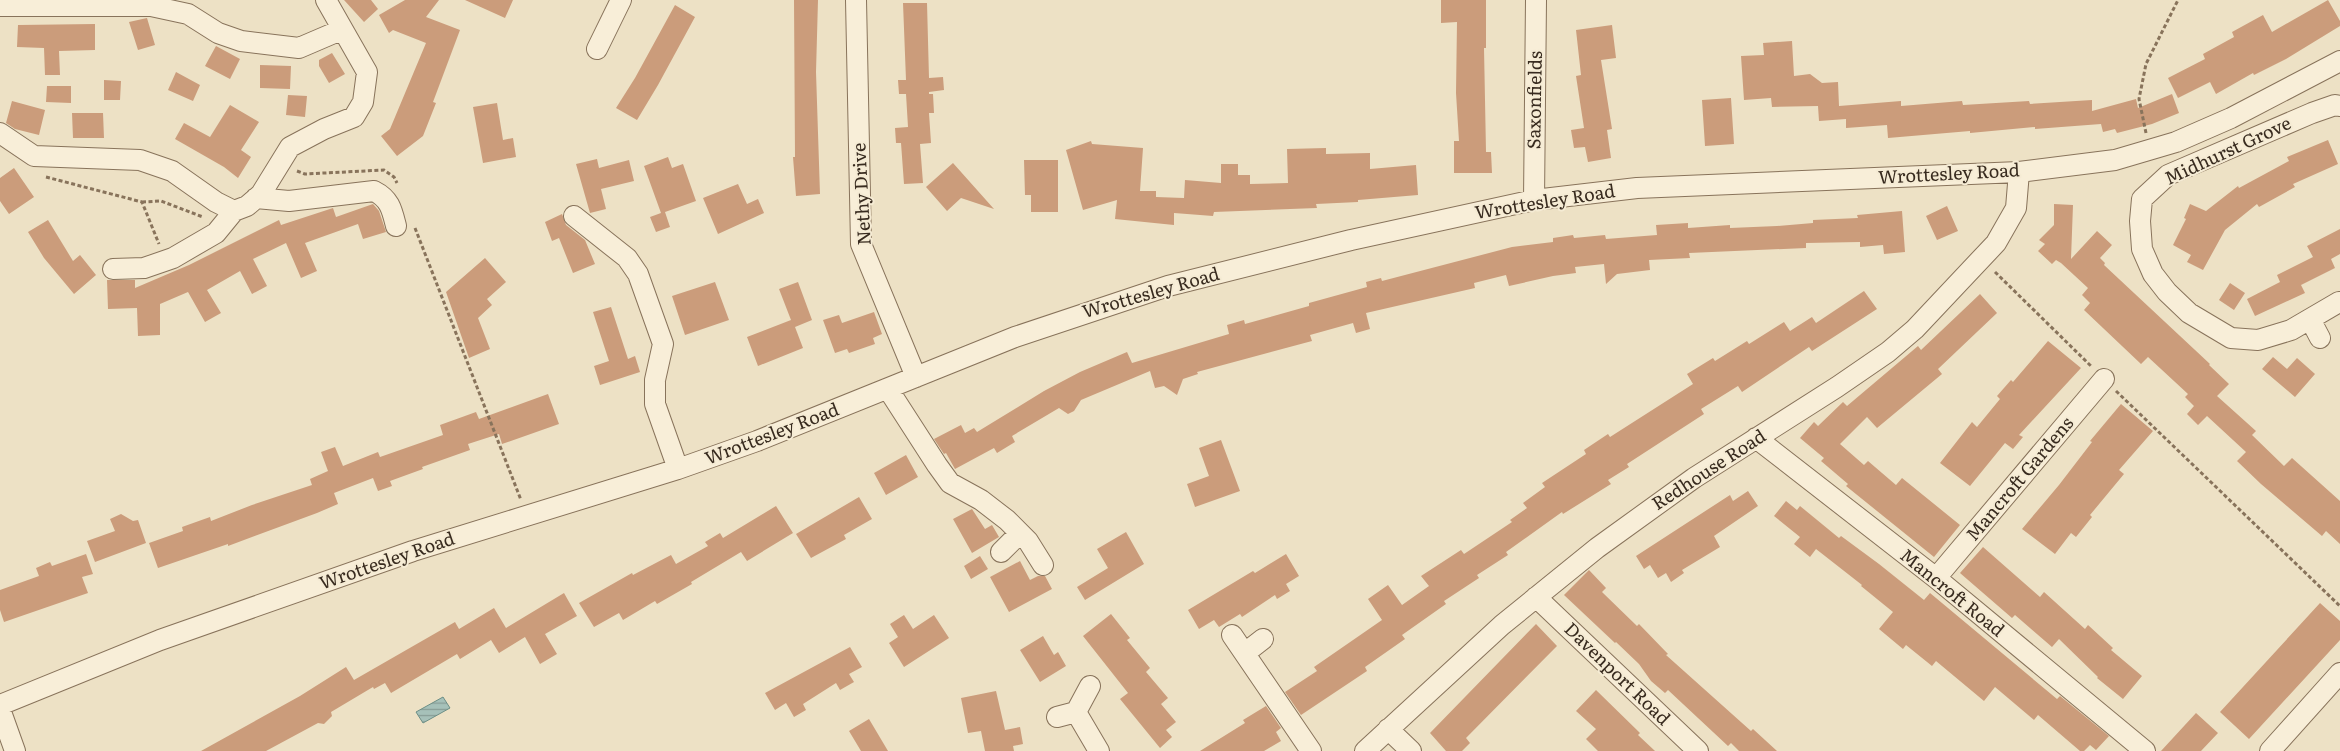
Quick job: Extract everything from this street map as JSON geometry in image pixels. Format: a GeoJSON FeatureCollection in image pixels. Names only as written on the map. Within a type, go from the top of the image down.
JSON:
{"type":"FeatureCollection","features":[{"type":"Feature","properties":{"kind":"street"},"geometry":{"type":"LineString","coordinates":[[113,270],[144,268],[166,260],[216,233],[228,218],[261,194],[290,147],[324,129],[354,117],[363,102],[366,72],[326,0]]}},
{"type":"Feature","properties":{"kind":"street"},"geometry":{"type":"LineString","coordinates":[[597,49],[621,0]]}},
{"type":"Feature","properties":{"kind":"street","name":"Nethy Drive"},"geometry":{"type":"LineString","coordinates":[[856,0],[861,244],[916,377]]}},
{"type":"Feature","properties":{"kind":"street","name":"Saxonfields"},"geometry":{"type":"LineString","coordinates":[[1534,200],[1536,0]]}},
{"type":"Feature","properties":{"kind":"street"},"geometry":{"type":"LineString","coordinates":[[0,6],[151,6],[188,14],[218,33],[241,40],[298,48],[342,30]]}},
{"type":"Feature","properties":{"kind":"street","name":"Wrottesley Road"},"geometry":{"type":"LineString","coordinates":[[0,707],[160,640],[413,551],[527,514],[678,469],[774,435],[1015,337],[1168,286],[1351,240],[1534,200],[1637,188],[2019,172],[2115,160],[2150,150],[2231,118],[2340,61]]}},
{"type":"Feature","properties":{"kind":"street","name":"Midhurst Grove"},"geometry":{"type":"LineString","coordinates":[[2339,302],[2291,330],[2258,340],[2231,338],[2189,313],[2162,286],[2153,274],[2142,249],[2140,221],[2142,199],[2168,175],[2312,113],[2335,105],[2340,106]]}},
{"type":"Feature","properties":{"kind":"street"},"geometry":{"type":"LineString","coordinates":[[0,133],[34,156],[140,160],[172,171],[216,202],[228,218]]}},
{"type":"Feature","properties":{"kind":"street","name":"Redhouse Road"},"geometry":{"type":"LineString","coordinates":[[1365,751],[1536,597],[1645,512],[1837,387],[1888,352],[1915,329],[1996,243],[2016,208],[2019,172]]}},
{"type":"Feature","properties":{"kind":"street"},"geometry":{"type":"LineString","coordinates":[[256,198],[289,201],[374,191],[384,196],[404,224]]}},
{"type":"Feature","properties":{"kind":"street"},"geometry":{"type":"LineString","coordinates":[[574,216],[627,258],[638,274],[663,344],[655,380],[655,404],[678,469]]}},
{"type":"Feature","properties":{"kind":"street"},"geometry":{"type":"LineString","coordinates":[[2310,319],[2320,338]]}},
{"type":"Feature","properties":{"kind":"street","name":"Mancroft Gardens"},"geometry":{"type":"LineString","coordinates":[[1936,578],[2104,379]]}},
{"type":"Feature","properties":{"kind":"street"},"geometry":{"type":"LineString","coordinates":[[888,389],[950,483],[981,500],[1008,520],[1043,565]]}},
{"type":"Feature","properties":{"kind":"street","name":"Mancroft Road"},"geometry":{"type":"LineString","coordinates":[[1756,438],[1936,578],[2145,751]]}},
{"type":"Feature","properties":{"kind":"street"},"geometry":{"type":"LineString","coordinates":[[1001,552],[1020,533]]}},
{"type":"Feature","properties":{"kind":"street","name":"Davenport Road"},"geometry":{"type":"LineString","coordinates":[[1536,597],[1698,751]]}},
{"type":"Feature","properties":{"kind":"street"},"geometry":{"type":"LineString","coordinates":[[1232,635],[1311,751]]}},
{"type":"Feature","properties":{"kind":"street"},"geometry":{"type":"LineString","coordinates":[[1245,653],[1263,639]]}},
{"type":"Feature","properties":{"kind":"street"},"geometry":{"type":"LineString","coordinates":[[2270,751],[2340,673]]}},
{"type":"Feature","properties":{"kind":"street"},"geometry":{"type":"LineString","coordinates":[[1090,686],[1066,714],[1099,751]]}},
{"type":"Feature","properties":{"kind":"street"},"geometry":{"type":"LineString","coordinates":[[0,707],[15,751]]}},
{"type":"Feature","properties":{"kind":"street"},"geometry":{"type":"LineString","coordinates":[[1388,729],[1411,751]]}},
{"type":"Feature","properties":{"kind":"path"},"geometry":{"type":"LineString","coordinates":[[2150,150],[2139,100],[2146,64],[2178,0]]}},
{"type":"Feature","properties":{"kind":"path"},"geometry":{"type":"LineString","coordinates":[[279,165],[305,174],[384,170],[394,178],[398,186]]}},
{"type":"Feature","properties":{"kind":"path"},"geometry":{"type":"LineString","coordinates":[[46,177],[142,202],[161,201],[228,218]]}},
{"type":"Feature","properties":{"kind":"path"},"geometry":{"type":"LineString","coordinates":[[142,202],[149,224],[166,260]]}},
{"type":"Feature","properties":{"kind":"path"},"geometry":{"type":"LineString","coordinates":[[404,224],[527,514]]}},
{"type":"Feature","properties":{"kind":"path"},"geometry":{"type":"LineString","coordinates":[[1982,259],[2340,606]]}},
{"type":"Feature","properties":{"kind":"water"},"geometry":{"type":"Polygon","coordinates":[[[443,697],[450,708],[423,723],[416,712],[443,697]]]}},
{"type":"Feature","properties":{"kind":"building"},"geometry":{"type":"Polygon","coordinates":[[[344,0],[371,0],[378,9],[364,22],[344,0]]]}},
{"type":"Feature","properties":{"kind":"building"},"geometry":{"type":"Polygon","coordinates":[[[405,0],[439,0],[426,17],[460,30],[433,102],[436,103],[423,136],[397,156],[381,136],[390,129],[426,43],[393,30],[389,33],[379,15],[405,0]]]}},
{"type":"Feature","properties":{"kind":"building"},"geometry":{"type":"Polygon","coordinates":[[[465,0],[513,0],[505,18],[465,0]]]}},
{"type":"Feature","properties":{"kind":"building"},"geometry":{"type":"Polygon","coordinates":[[[794,0],[818,0],[816,72],[820,194],[796,196],[793,157],[795,157],[794,0]]]}},
{"type":"Feature","properties":{"kind":"building"},"geometry":{"type":"Polygon","coordinates":[[[1441,0],[1486,0],[1486,48],[1484,48],[1486,152],[1491,152],[1492,173],[1454,173],[1454,141],[1459,141],[1456,93],[1457,22],[1441,23],[1441,0]]]}},
{"type":"Feature","properties":{"kind":"building"},"geometry":{"type":"Polygon","coordinates":[[[2328,0],[2340,21],[2340,26],[2286,59],[2254,75],[2253,73],[2216,94],[2210,82],[2178,98],[2168,78],[2205,59],[2203,54],[2234,37],[2232,32],[2263,15],[2272,32],[2328,0]]]}},
{"type":"Feature","properties":{"kind":"building"},"geometry":{"type":"Polygon","coordinates":[[[903,3],[927,3],[929,78],[943,77],[944,90],[929,92],[929,94],[933,94],[934,113],[929,113],[931,143],[920,144],[923,183],[904,184],[901,143],[896,143],[895,128],[908,127],[906,94],[899,94],[898,80],[906,80],[903,3]]]}},
{"type":"Feature","properties":{"kind":"building"},"geometry":{"type":"Polygon","coordinates":[[[675,5],[695,17],[637,120],[616,108],[635,78],[675,5]]]}},
{"type":"Feature","properties":{"kind":"building"},"geometry":{"type":"Polygon","coordinates":[[[147,18],[155,45],[138,50],[129,22],[147,18]]]}},
{"type":"Feature","properties":{"kind":"building"},"geometry":{"type":"Polygon","coordinates":[[[95,24],[95,50],[59,51],[60,75],[45,75],[44,48],[17,47],[18,25],[95,24]]]}},
{"type":"Feature","properties":{"kind":"building"},"geometry":{"type":"Polygon","coordinates":[[[1612,25],[1616,58],[1601,60],[1612,129],[1607,130],[1611,158],[1588,162],[1585,147],[1574,148],[1571,130],[1584,128],[1576,76],[1581,75],[1576,30],[1612,25]]]}},
{"type":"Feature","properties":{"kind":"building"},"geometry":{"type":"Polygon","coordinates":[[[1792,41],[1794,76],[1810,74],[1822,83],[1838,82],[1839,106],[1901,101],[1901,106],[1962,101],[1963,105],[2029,101],[2030,104],[2092,100],[2092,111],[2136,99],[2138,108],[2172,94],[2179,113],[2152,124],[2117,133],[2115,129],[2103,132],[2101,124],[2035,129],[2035,127],[1970,133],[1970,131],[1888,138],[1887,125],[1846,128],[1846,119],[1819,121],[1818,106],[1772,107],[1771,98],[1744,100],[1741,56],[1764,55],[1763,43],[1792,41]]]}},
{"type":"Feature","properties":{"kind":"building"},"geometry":{"type":"Polygon","coordinates":[[[216,46],[240,59],[230,79],[205,66],[216,46]]]}},
{"type":"Feature","properties":{"kind":"building"},"geometry":{"type":"Polygon","coordinates":[[[332,53],[345,74],[329,83],[319,66],[319,60],[332,53]]]}},
{"type":"Feature","properties":{"kind":"building"},"geometry":{"type":"Polygon","coordinates":[[[260,65],[291,66],[290,89],[260,88],[260,65]]]}},
{"type":"Feature","properties":{"kind":"building"},"geometry":{"type":"Polygon","coordinates":[[[176,72],[200,85],[193,101],[168,90],[176,72]]]}},
{"type":"Feature","properties":{"kind":"building"},"geometry":{"type":"Polygon","coordinates":[[[104,80],[121,81],[120,100],[104,100],[104,80]]]}},
{"type":"Feature","properties":{"kind":"building"},"geometry":{"type":"Polygon","coordinates":[[[47,86],[71,86],[71,103],[46,102],[47,86]]]}},
{"type":"Feature","properties":{"kind":"building"},"geometry":{"type":"Polygon","coordinates":[[[288,95],[307,96],[305,117],[286,115],[288,95]]]}},
{"type":"Feature","properties":{"kind":"building"},"geometry":{"type":"Polygon","coordinates":[[[1731,98],[1734,144],[1705,146],[1702,100],[1731,98]]]}},
{"type":"Feature","properties":{"kind":"building"},"geometry":{"type":"Polygon","coordinates":[[[12,101],[45,110],[39,135],[15,129],[6,123],[12,101]]]}},
{"type":"Feature","properties":{"kind":"building"},"geometry":{"type":"Polygon","coordinates":[[[497,103],[503,140],[513,138],[516,157],[483,163],[473,107],[497,103]]]}},
{"type":"Feature","properties":{"kind":"building"},"geometry":{"type":"Polygon","coordinates":[[[230,105],[259,122],[241,150],[251,157],[238,178],[224,167],[175,139],[184,123],[210,137],[230,105]]]}},
{"type":"Feature","properties":{"kind":"building"},"geometry":{"type":"Polygon","coordinates":[[[72,113],[103,113],[104,138],[73,138],[72,113]]]}},
{"type":"Feature","properties":{"kind":"building"},"geometry":{"type":"Polygon","coordinates":[[[2328,140],[2338,164],[2293,184],[2295,187],[2259,207],[2257,204],[2225,230],[2203,270],[2187,262],[2191,255],[2173,245],[2186,219],[2184,218],[2190,204],[2206,211],[2238,186],[2239,188],[2289,161],[2287,157],[2328,140]]]}},
{"type":"Feature","properties":{"kind":"building"},"geometry":{"type":"Polygon","coordinates":[[[1091,141],[1092,144],[1143,148],[1140,191],[1156,191],[1156,197],[1184,198],[1185,180],[1221,183],[1221,164],[1238,164],[1238,175],[1250,175],[1250,184],[1288,183],[1287,149],[1326,148],[1326,154],[1370,153],[1370,169],[1416,165],[1418,195],[1358,200],[1358,202],[1316,204],[1317,208],[1214,212],[1213,216],[1174,213],[1174,225],[1115,219],[1117,200],[1083,210],[1066,150],[1091,141]]]}},
{"type":"Feature","properties":{"kind":"building"},"geometry":{"type":"Polygon","coordinates":[[[668,157],[672,168],[683,164],[696,201],[665,212],[670,227],[656,232],[650,217],[661,213],[644,166],[668,157]]]}},
{"type":"Feature","properties":{"kind":"building"},"geometry":{"type":"Polygon","coordinates":[[[597,159],[599,168],[629,160],[634,181],[601,189],[606,209],[590,213],[576,164],[597,159]]]}},
{"type":"Feature","properties":{"kind":"building"},"geometry":{"type":"Polygon","coordinates":[[[1024,160],[1058,160],[1058,212],[1031,212],[1031,195],[1025,195],[1024,160]]]}},
{"type":"Feature","properties":{"kind":"building"},"geometry":{"type":"Polygon","coordinates":[[[953,163],[994,209],[961,198],[947,211],[926,187],[953,163]]]}},
{"type":"Feature","properties":{"kind":"building"},"geometry":{"type":"Polygon","coordinates":[[[14,168],[34,197],[9,214],[0,201],[0,178],[14,168]]]}},
{"type":"Feature","properties":{"kind":"building"},"geometry":{"type":"Polygon","coordinates":[[[738,184],[747,204],[758,199],[764,213],[718,234],[703,198],[738,184]]]}},
{"type":"Feature","properties":{"kind":"building"},"geometry":{"type":"Polygon","coordinates":[[[373,204],[379,211],[386,232],[363,239],[358,224],[305,243],[317,271],[301,278],[286,243],[253,259],[267,286],[252,294],[240,271],[207,290],[221,313],[205,322],[188,292],[160,304],[160,335],[138,336],[137,308],[108,309],[107,280],[135,280],[135,288],[189,265],[279,220],[281,225],[333,208],[336,217],[373,204]]]}},
{"type":"Feature","properties":{"kind":"building"},"geometry":{"type":"Polygon","coordinates":[[[2054,204],[2073,205],[2071,259],[2097,231],[2112,245],[2100,258],[2105,263],[2104,265],[2229,384],[2217,396],[2256,431],[2252,435],[2284,466],[2292,458],[2340,501],[2340,544],[2326,531],[2322,536],[2261,484],[2237,461],[2246,452],[2207,416],[2198,425],[2187,414],[2194,406],[2185,397],[2188,394],[2148,357],[2141,364],[2084,310],[2090,303],[2082,295],[2088,288],[2061,263],[2056,260],[2052,264],[2038,251],[2045,244],[2039,240],[2054,225],[2054,204]]]}},
{"type":"Feature","properties":{"kind":"building"},"geometry":{"type":"Polygon","coordinates":[[[1947,206],[1958,231],[1937,240],[1926,216],[1947,206]]]}},
{"type":"Feature","properties":{"kind":"building"},"geometry":{"type":"Polygon","coordinates":[[[1902,211],[1905,252],[1884,254],[1883,245],[1860,247],[1860,242],[1806,243],[1806,248],[1689,253],[1690,258],[1649,260],[1650,270],[1617,274],[1606,284],[1604,264],[1575,267],[1576,273],[1509,286],[1506,275],[1474,283],[1475,288],[1366,313],[1370,329],[1356,333],[1353,323],[1310,335],[1312,341],[1197,372],[1198,374],[1183,379],[1177,395],[1164,386],[1155,388],[1150,371],[1081,400],[1074,411],[1068,414],[1059,408],[1012,436],[1015,442],[997,453],[994,448],[955,469],[946,453],[944,454],[934,439],[961,425],[965,433],[974,428],[977,432],[1044,391],[1080,372],[1127,352],[1132,363],[1229,334],[1227,325],[1244,320],[1245,324],[1309,306],[1309,303],[1367,287],[1366,282],[1381,278],[1382,281],[1512,247],[1553,242],[1553,238],[1573,235],[1574,238],[1605,235],[1606,239],[1657,235],[1656,225],[1688,223],[1688,228],[1730,225],[1730,228],[1777,226],[1813,223],[1813,220],[1858,218],[1857,215],[1902,211]]]}},
{"type":"Feature","properties":{"kind":"building"},"geometry":{"type":"Polygon","coordinates":[[[562,214],[566,225],[585,240],[595,264],[573,273],[559,238],[552,241],[545,222],[562,214]]]}},
{"type":"Feature","properties":{"kind":"building"},"geometry":{"type":"Polygon","coordinates":[[[48,220],[73,261],[80,255],[96,275],[74,294],[44,258],[28,232],[48,220]]]}},
{"type":"Feature","properties":{"kind":"building"},"geometry":{"type":"Polygon","coordinates":[[[2340,229],[2340,254],[2331,259],[2335,268],[2301,285],[2305,293],[2255,316],[2247,299],[2280,282],[2277,275],[2313,257],[2307,246],[2340,229]]]}},
{"type":"Feature","properties":{"kind":"building"},"geometry":{"type":"Polygon","coordinates":[[[485,258],[506,282],[487,299],[492,305],[478,318],[490,349],[469,358],[446,292],[485,258]]]}},
{"type":"Feature","properties":{"kind":"building"},"geometry":{"type":"Polygon","coordinates":[[[715,282],[729,320],[685,335],[672,296],[715,282]]]}},
{"type":"Feature","properties":{"kind":"building"},"geometry":{"type":"Polygon","coordinates":[[[798,282],[812,320],[795,327],[803,348],[758,366],[747,337],[791,320],[779,289],[798,282]]]}},
{"type":"Feature","properties":{"kind":"building"},"geometry":{"type":"Polygon","coordinates":[[[2230,283],[2245,293],[2234,310],[2219,300],[2230,283]]]}},
{"type":"Feature","properties":{"kind":"building"},"geometry":{"type":"Polygon","coordinates":[[[1864,291],[1877,309],[1812,351],[1809,347],[1742,392],[1738,386],[1701,409],[1704,414],[1627,464],[1629,467],[1608,480],[1611,484],[1563,514],[1562,512],[1506,552],[1508,555],[1477,575],[1479,578],[1444,601],[1446,604],[1402,635],[1405,639],[1365,667],[1367,671],[1301,715],[1285,692],[1317,671],[1314,667],[1382,620],[1368,599],[1388,585],[1402,605],[1429,586],[1421,576],[1461,550],[1464,554],[1512,522],[1510,520],[1527,508],[1523,503],[1545,487],[1542,483],[1586,454],[1584,450],[1608,434],[1610,437],[1693,384],[1687,374],[1713,358],[1715,361],[1747,341],[1749,344],[1784,322],[1790,331],[1812,317],[1816,323],[1864,291]]]}},
{"type":"Feature","properties":{"kind":"building"},"geometry":{"type":"Polygon","coordinates":[[[1980,294],[1997,313],[1938,369],[1942,374],[1877,428],[1867,417],[1840,444],[1864,465],[1868,461],[1896,485],[1902,478],[1960,525],[1934,557],[1846,486],[1848,484],[1821,461],[1824,458],[1800,438],[1814,422],[1818,426],[1843,402],[1847,406],[1918,346],[1921,350],[1980,294]]]}},
{"type":"Feature","properties":{"kind":"building"},"geometry":{"type":"Polygon","coordinates":[[[611,307],[628,359],[635,356],[640,372],[600,385],[594,366],[609,361],[593,312],[611,307]]]}},
{"type":"Feature","properties":{"kind":"building"},"geometry":{"type":"Polygon","coordinates":[[[874,312],[882,334],[873,338],[875,344],[849,353],[847,349],[835,353],[823,320],[839,315],[842,323],[874,312]]]}},
{"type":"Feature","properties":{"kind":"building"},"geometry":{"type":"Polygon","coordinates":[[[2048,341],[2081,368],[2019,435],[2023,437],[2013,449],[2005,443],[1970,486],[1940,463],[1972,422],[1977,427],[2000,399],[1997,396],[2011,380],[2013,382],[2048,341]]]}},
{"type":"Feature","properties":{"kind":"building"},"geometry":{"type":"Polygon","coordinates":[[[2273,357],[2287,369],[2297,358],[2315,374],[2295,397],[2262,369],[2273,357]]]}},
{"type":"Feature","properties":{"kind":"building"},"geometry":{"type":"Polygon","coordinates":[[[548,394],[559,424],[502,444],[499,434],[468,444],[470,450],[390,481],[392,486],[378,491],[373,478],[334,493],[338,504],[317,513],[228,546],[228,544],[158,568],[149,543],[183,531],[182,527],[210,517],[211,521],[312,485],[310,479],[328,471],[321,452],[335,447],[343,466],[378,452],[380,457],[443,435],[440,425],[476,412],[479,419],[548,394]]]}},
{"type":"Feature","properties":{"kind":"building"},"geometry":{"type":"Polygon","coordinates":[[[2121,404],[2153,431],[2119,470],[2124,474],[2090,515],[2092,517],[2076,537],[2071,533],[2055,554],[2022,529],[2059,485],[2092,442],[2090,441],[2121,404]]]}},
{"type":"Feature","properties":{"kind":"building"},"geometry":{"type":"Polygon","coordinates":[[[1221,440],[1240,491],[1195,507],[1187,484],[1209,476],[1199,448],[1221,440]]]}},
{"type":"Feature","properties":{"kind":"building"},"geometry":{"type":"Polygon","coordinates":[[[906,455],[918,477],[886,495],[874,473],[906,455]]]}},
{"type":"Feature","properties":{"kind":"building"},"geometry":{"type":"Polygon","coordinates":[[[1748,491],[1758,506],[1714,536],[1720,547],[1682,570],[1684,573],[1671,582],[1666,573],[1658,578],[1650,565],[1644,569],[1636,556],[1730,495],[1733,501],[1748,491]]]}},
{"type":"Feature","properties":{"kind":"building"},"geometry":{"type":"Polygon","coordinates":[[[859,497],[872,519],[844,535],[846,539],[811,558],[796,534],[859,497]]]}},
{"type":"Feature","properties":{"kind":"building"},"geometry":{"type":"Polygon","coordinates":[[[1786,501],[1797,510],[1800,506],[1839,538],[1841,536],[1924,600],[1930,593],[2057,699],[2060,696],[2109,736],[2096,750],[2090,745],[2084,751],[2080,751],[2038,715],[2034,720],[1995,687],[1984,701],[1936,661],[1932,666],[1906,645],[1903,649],[1879,629],[1893,612],[1816,549],[1810,557],[1794,544],[1800,537],[1774,516],[1786,501]]]}},
{"type":"Feature","properties":{"kind":"building"},"geometry":{"type":"Polygon","coordinates":[[[776,506],[793,533],[747,561],[741,552],[691,582],[692,584],[657,604],[655,601],[623,620],[619,613],[594,627],[579,603],[632,573],[633,575],[671,555],[676,564],[708,546],[705,542],[720,533],[723,538],[776,506]]]}},
{"type":"Feature","properties":{"kind":"building"},"geometry":{"type":"Polygon","coordinates":[[[972,509],[985,529],[992,525],[999,537],[972,553],[953,519],[972,509]]]}},
{"type":"Feature","properties":{"kind":"building"},"geometry":{"type":"Polygon","coordinates":[[[121,514],[133,521],[138,520],[146,543],[95,562],[87,541],[115,531],[110,519],[121,514]]]}},
{"type":"Feature","properties":{"kind":"building"},"geometry":{"type":"Polygon","coordinates":[[[1126,532],[1144,564],[1085,600],[1077,587],[1108,568],[1097,549],[1126,532]]]}},
{"type":"Feature","properties":{"kind":"building"},"geometry":{"type":"Polygon","coordinates":[[[1983,547],[2040,597],[2044,592],[2085,629],[2088,625],[2113,648],[2111,650],[2142,676],[2123,699],[2097,678],[2059,639],[2052,647],[2015,615],[2012,618],[1960,573],[1983,547]]]}},
{"type":"Feature","properties":{"kind":"building"},"geometry":{"type":"Polygon","coordinates":[[[86,554],[93,574],[82,577],[88,593],[4,622],[0,610],[0,590],[39,576],[36,568],[50,562],[52,566],[86,554]]]}},
{"type":"Feature","properties":{"kind":"building"},"geometry":{"type":"Polygon","coordinates":[[[1286,554],[1299,576],[1286,584],[1290,591],[1277,599],[1275,595],[1242,617],[1240,614],[1219,627],[1214,620],[1199,629],[1188,610],[1253,571],[1255,573],[1286,554]]]}},
{"type":"Feature","properties":{"kind":"building"},"geometry":{"type":"Polygon","coordinates":[[[980,556],[988,569],[971,579],[964,566],[980,556]]]}},
{"type":"Feature","properties":{"kind":"building"},"geometry":{"type":"Polygon","coordinates":[[[1020,561],[1030,580],[1038,576],[1045,576],[1052,589],[1009,612],[990,577],[1020,561]]]}},
{"type":"Feature","properties":{"kind":"building"},"geometry":{"type":"Polygon","coordinates":[[[1589,570],[1606,588],[1602,592],[1637,626],[1639,624],[1668,654],[1666,655],[1751,731],[1753,729],[1777,751],[1739,751],[1731,743],[1728,746],[1668,690],[1665,693],[1651,681],[1639,664],[1564,595],[1589,570]]]}},
{"type":"Feature","properties":{"kind":"building"},"geometry":{"type":"Polygon","coordinates":[[[564,593],[577,616],[545,634],[557,654],[540,664],[525,637],[499,653],[491,640],[460,659],[457,654],[391,693],[385,683],[374,689],[373,687],[331,712],[332,716],[324,724],[318,723],[266,751],[201,751],[300,696],[346,667],[354,680],[455,622],[459,629],[494,608],[506,628],[564,593]]]}},
{"type":"Feature","properties":{"kind":"building"},"geometry":{"type":"Polygon","coordinates":[[[2320,603],[2340,621],[2340,640],[2249,739],[2220,712],[2320,603]]]}},
{"type":"Feature","properties":{"kind":"building"},"geometry":{"type":"Polygon","coordinates":[[[1111,614],[1130,638],[1127,640],[1150,668],[1146,672],[1168,698],[1161,704],[1176,722],[1166,730],[1172,737],[1160,748],[1120,699],[1128,693],[1083,636],[1111,614]]]}},
{"type":"Feature","properties":{"kind":"building"},"geometry":{"type":"Polygon","coordinates":[[[904,615],[913,629],[934,615],[949,638],[904,667],[889,643],[898,637],[890,624],[904,615]]]}},
{"type":"Feature","properties":{"kind":"building"},"geometry":{"type":"Polygon","coordinates":[[[1536,624],[1557,646],[1466,738],[1470,743],[1462,751],[1446,751],[1430,733],[1536,624]]]}},
{"type":"Feature","properties":{"kind":"building"},"geometry":{"type":"Polygon","coordinates":[[[1043,636],[1054,655],[1058,652],[1066,666],[1040,682],[1020,650],[1043,636]]]}},
{"type":"Feature","properties":{"kind":"building"},"geometry":{"type":"Polygon","coordinates":[[[850,647],[862,667],[849,674],[854,682],[840,690],[836,683],[803,704],[806,710],[794,717],[786,703],[775,710],[765,693],[850,647]]]}},
{"type":"Feature","properties":{"kind":"building"},"geometry":{"type":"Polygon","coordinates":[[[1596,690],[1640,733],[1638,735],[1655,751],[1598,751],[1586,739],[1596,729],[1576,711],[1596,690]]]}},
{"type":"Feature","properties":{"kind":"building"},"geometry":{"type":"Polygon","coordinates":[[[996,691],[1005,730],[1020,727],[1023,744],[1013,746],[1014,751],[985,751],[981,731],[968,733],[961,698],[996,691]]]}},
{"type":"Feature","properties":{"kind":"building"},"geometry":{"type":"Polygon","coordinates":[[[1266,706],[1281,728],[1276,732],[1281,741],[1264,751],[1200,751],[1245,723],[1243,720],[1266,706]]]}},
{"type":"Feature","properties":{"kind":"building"},"geometry":{"type":"Polygon","coordinates":[[[2196,713],[2218,733],[2201,751],[2161,751],[2196,713]]]}},
{"type":"Feature","properties":{"kind":"building"},"geometry":{"type":"Polygon","coordinates":[[[869,719],[888,751],[861,751],[849,731],[869,719]]]}}]}
